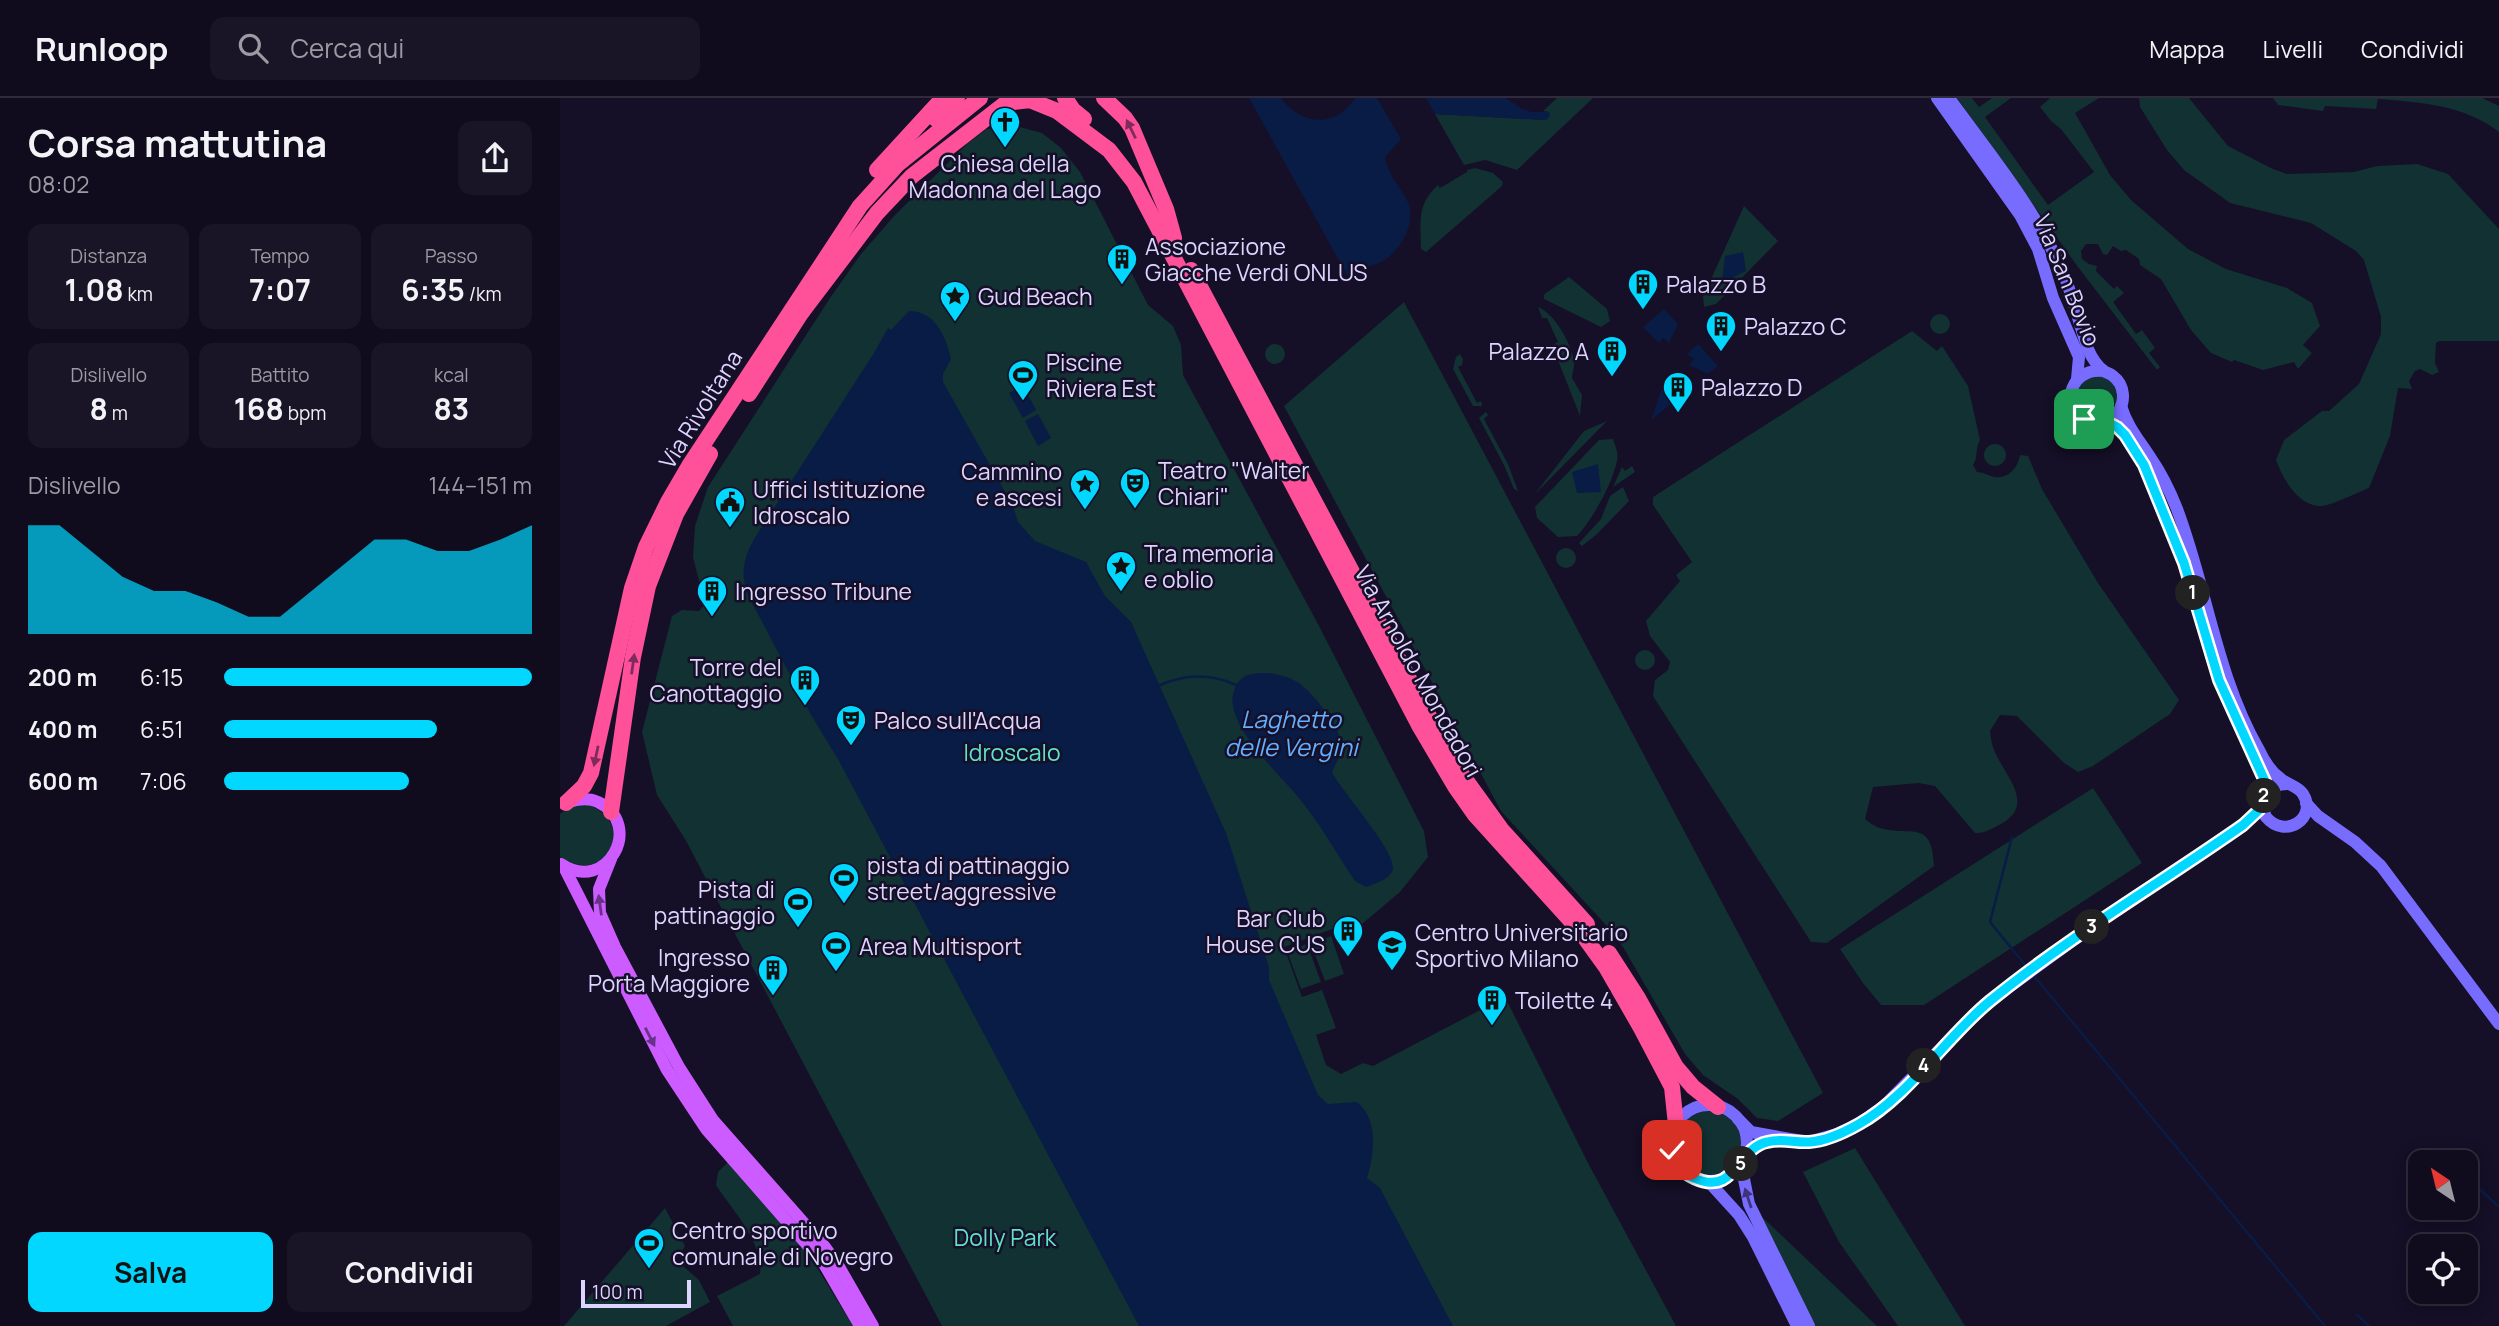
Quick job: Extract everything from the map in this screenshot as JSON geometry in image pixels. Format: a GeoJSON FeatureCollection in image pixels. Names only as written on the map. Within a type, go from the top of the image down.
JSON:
{"type":"FeatureCollection","features":[{"type":"Feature","properties":{"kind":"highway"},"geometry":{"type":"LineString","coordinates":[[646,547],[664,500],[835,221],[883,163],[943,98]]}},
{"type":"Feature","properties":{"kind":"highway"},"geometry":{"type":"LineString","coordinates":[[883,163],[957,98]]}},
{"type":"Feature","properties":{"kind":"highway","name":"Via Rivoltana"},"geometry":{"type":"LineString","coordinates":[[563,805],[589,780],[625,614],[646,547],[689,466],[860,206],[898,164],[980,98]]}},
{"type":"Feature","properties":{"kind":"highway","name":"Via Rivoltana"},"geometry":{"type":"LineString","coordinates":[[611,812],[640,619],[648,586],[661,548],[693,482],[856,231],[884,196],[932,150],[997,98]]}},
{"type":"Feature","properties":{"kind":"highway"},"geometry":{"type":"LineString","coordinates":[[1065,98],[1073,110],[1112,141],[1130,160],[1174,238]]}},
{"type":"Feature","properties":{"kind":"highway","name":"Via Arnoldo Mondadori"},"geometry":{"type":"LineString","coordinates":[[802,312],[877,213],[912,176],[994,111],[1014,101],[1025,99],[1043,103],[1106,148],[1132,179],[1426,737],[1475,815],[1580,931],[1606,967],[1672,1087],[1676,1125]]}},
{"type":"Feature","properties":{"kind":"highway"},"geometry":{"type":"LineString","coordinates":[[1109,102],[1132,128],[1166,209],[1174,238]]}},
{"type":"Feature","properties":{"kind":"highway","name":"Via Arnoldo Mondadori"},"geometry":{"type":"LineString","coordinates":[[1174,238],[1465,780],[1501,829],[1569,903],[1610,955],[1682,1075],[1718,1107]]}},
{"type":"Feature","properties":{"kind":"main road","name":"Via San Bovio"},"geometry":{"type":"LineString","coordinates":[[1937,98],[2020,215],[2038,249],[2053,298],[2079,357],[2077,379],[2070,393],[2076,413],[2090,422],[2105,421],[2117,427],[2144,465],[2184,563],[2219,680],[2269,790]]}},
{"type":"Feature","properties":{"kind":"main road","name":"Via San Bovio"},"geometry":{"type":"LineString","coordinates":[[1950,98],[2042,230],[2072,293],[2089,353],[2104,371]]}},
{"type":"Feature","properties":{"kind":"main road","name":"Via San Bovio"},"geometry":{"type":"LineString","coordinates":[[2077,379],[2091,371],[2104,371],[2113,375],[2120,385],[2123,393],[2121,406],[2131,429],[2160,473],[2177,509],[2226,676],[2245,723],[2268,766],[2287,784],[2300,790],[2306,803],[2326,824]]}},
{"type":"Feature","properties":{"kind":"main road"},"geometry":{"type":"LineString","coordinates":[[2105,421],[2114,417],[2121,406]]}},
{"type":"Feature","properties":{"kind":"main road"},"geometry":{"type":"LineString","coordinates":[[1783,1139],[1758,1144],[1729,1176],[1709,1181],[1688,1175],[1676,1162],[1671,1146],[1676,1125],[1684,1115],[1706,1106],[1729,1111],[1751,1132],[1783,1139],[1815,1141],[1860,1123],[1884,1106],[1990,1001],[2093,926],[2243,825],[2263,805],[2269,790],[2279,784],[2287,784]]}},
{"type":"Feature","properties":{"kind":"main road","name":"Via Rivoltana"},"geometry":{"type":"LineString","coordinates":[[563,805],[587,799],[601,803],[611,812],[620,836],[618,847],[599,889],[598,902],[602,919],[690,1087],[713,1120],[825,1247],[873,1326]]}},
{"type":"Feature","properties":{"kind":"main road"},"geometry":{"type":"LineString","coordinates":[[2298,822],[2304,816],[2306,803]]}},
{"type":"Feature","properties":{"kind":"main road"},"geometry":{"type":"LineString","coordinates":[[2263,805],[2268,820]]}},
{"type":"Feature","properties":{"kind":"main road"},"geometry":{"type":"LineString","coordinates":[[2243,825],[2268,820],[2284,827],[2298,822],[2326,824],[2355,842],[2381,866],[2499,1024]]}},
{"type":"Feature","properties":{"kind":"main road"},"geometry":{"type":"LineString","coordinates":[[562,865],[573,871],[587,872],[600,868],[611,859]]}},
{"type":"Feature","properties":{"kind":"main road"},"geometry":{"type":"LineString","coordinates":[[562,865],[683,1097],[714,1138],[824,1264],[860,1326]]}},
{"type":"Feature","properties":{"kind":"main road"},"geometry":{"type":"LineString","coordinates":[[1738,1119],[1746,1134],[1743,1160],[1749,1204],[1809,1326]]}},
{"type":"Feature","properties":{"kind":"main road"},"geometry":{"type":"LineString","coordinates":[[1709,1181],[1739,1215],[1753,1237],[1797,1326]]}},
{"type":"Feature","properties":{"kind":"green space"},"geometry":{"type":"Polygon","coordinates":[[[1557,98],[1593,98],[1517,170],[1485,160],[1464,165],[1435,114],[1546,120],[1549,112],[1543,111],[1557,98]]]}},
{"type":"Feature","properties":{"kind":"green space"},"geometry":{"type":"Polygon","coordinates":[[[1957,98],[1972,98],[1979,107],[1992,98],[2011,98],[1985,117],[2048,205],[2094,172],[2040,107],[2050,98],[2099,98],[2075,113],[2110,175],[2131,200],[2188,249],[2226,269],[2287,288],[2312,303],[2320,326],[2303,345],[2312,353],[2298,369],[2294,362],[2263,370],[2211,353],[2191,330],[2161,279],[2140,265],[2139,259],[2126,250],[2121,251],[2113,246],[2107,255],[2103,254],[2098,244],[2086,244],[2081,251],[2082,259],[2097,266],[2096,271],[2114,289],[2117,286],[2124,293],[2113,302],[2136,334],[2142,330],[2155,348],[2149,353],[2160,367],[2157,370],[2078,267],[1957,98]]]}},
{"type":"Feature","properties":{"kind":"green space"},"geometry":{"type":"Polygon","coordinates":[[[2139,98],[2189,98],[2228,146],[2287,174],[2354,172],[2377,166],[2417,164],[2448,174],[2499,229],[2499,341],[2436,343],[2435,363],[2439,372],[2432,375],[2420,369],[2415,371],[2409,381],[2412,389],[2398,388],[2390,436],[2369,488],[2331,504],[2313,505],[2292,490],[2276,460],[2284,440],[2322,411],[2329,411],[2359,384],[2381,334],[2381,317],[2364,260],[2356,251],[2311,223],[2230,203],[2184,170],[2167,150],[2140,107],[2139,98]]]}},
{"type":"Feature","properties":{"kind":"green space"},"geometry":{"type":"Polygon","coordinates":[[[2273,98],[2482,98],[2499,106],[2499,132],[2472,116],[2441,106],[2378,99],[2376,109],[2325,106],[2323,111],[2278,105],[2273,98]]]}},
{"type":"Feature","properties":{"kind":"green space","name":"Idroscalo"},"geometry":{"type":"Polygon","coordinates":[[[1016,126],[1042,133],[1061,148],[1080,172],[1148,305],[1173,326],[1181,345],[1183,375],[1318,624],[1424,831],[1428,857],[1400,892],[1362,924],[1335,928],[1284,947],[1302,997],[1322,990],[1336,1028],[1316,1035],[1326,1065],[1341,1074],[1363,1063],[1373,1066],[1505,997],[1588,1163],[1676,1326],[942,1326],[685,839],[657,795],[642,732],[672,616],[682,610],[699,611],[710,598],[699,581],[693,557],[695,526],[708,487],[861,254],[894,216],[968,143],[987,129],[1016,126]]]}},
{"type":"Feature","properties":{"kind":"green space"},"geometry":{"type":"Polygon","coordinates":[[[1475,168],[1493,173],[1503,182],[1502,186],[1426,252],[1421,249],[1421,214],[1431,192],[1438,185],[1440,188],[1467,170],[1475,168]]]}},
{"type":"Feature","properties":{"kind":"green space"},"geometry":{"type":"Polygon","coordinates":[[[1744,206],[1778,241],[1716,304],[1704,307],[1703,297],[1744,206]]]}},
{"type":"Feature","properties":{"kind":"green space"},"geometry":{"type":"Polygon","coordinates":[[[1569,277],[1607,309],[1610,321],[1601,327],[1544,299],[1546,293],[1569,277]]]}},
{"type":"Feature","properties":{"kind":"green space"},"geometry":{"type":"Polygon","coordinates":[[[1404,302],[1823,1093],[1778,1121],[1757,1118],[1738,1099],[1703,1075],[1685,1054],[1623,947],[1501,811],[1284,406],[1404,302]]]}},
{"type":"Feature","properties":{"kind":"green space"},"geometry":{"type":"Polygon","coordinates":[[[1538,307],[1556,322],[1570,346],[1574,363],[1572,378],[1582,395],[1580,416],[1552,345],[1558,342],[1547,318],[1542,318],[1538,307]]]}},
{"type":"Feature","properties":{"kind":"green space"},"geometry":{"type":"Polygon","coordinates":[[[1940,314],[1947,317],[1950,324],[1947,331],[1940,334],[1933,331],[1930,324],[1933,317],[1940,314]]]}},
{"type":"Feature","properties":{"kind":"green space"},"geometry":{"type":"Polygon","coordinates":[[[1912,331],[1937,351],[1942,346],[1968,386],[1980,440],[1973,465],[1977,472],[1995,477],[2005,476],[2015,468],[2020,455],[2028,456],[2042,489],[2098,583],[2179,700],[2170,714],[2093,766],[2078,772],[2064,763],[2017,716],[2000,715],[1990,731],[1991,741],[2014,788],[2017,807],[2012,816],[1982,833],[1975,833],[1935,786],[1919,783],[1873,787],[1865,819],[1880,828],[1924,835],[1929,841],[1934,866],[1827,943],[1811,942],[1653,696],[1655,680],[1668,670],[1670,662],[1650,636],[1646,621],[1680,581],[1676,575],[1692,562],[1653,505],[1653,497],[1912,331]]]}},
{"type":"Feature","properties":{"kind":"green space"},"geometry":{"type":"Polygon","coordinates":[[[1275,344],[1282,347],[1285,354],[1282,361],[1275,364],[1268,361],[1265,354],[1268,347],[1275,344]]]}},
{"type":"Feature","properties":{"kind":"green space"},"geometry":{"type":"Polygon","coordinates":[[[1460,354],[1463,359],[1462,365],[1458,367],[1477,403],[1481,401],[1482,406],[1473,406],[1453,369],[1456,357],[1460,354]]]}},
{"type":"Feature","properties":{"kind":"green space"},"geometry":{"type":"Polygon","coordinates":[[[2097,375],[2112,382],[2119,397],[2112,412],[2097,419],[2082,412],[2075,397],[2082,382],[2097,375]]]}},
{"type":"Feature","properties":{"kind":"green space"},"geometry":{"type":"Polygon","coordinates":[[[1486,412],[1488,415],[1484,419],[1508,464],[1518,491],[1514,489],[1479,418],[1486,412]]]}},
{"type":"Feature","properties":{"kind":"green space"},"geometry":{"type":"Polygon","coordinates":[[[1607,421],[1534,495],[1584,431],[1607,421]]]}},
{"type":"Feature","properties":{"kind":"green space"},"geometry":{"type":"Polygon","coordinates":[[[1613,439],[1617,461],[1601,501],[1577,536],[1558,537],[1537,518],[1535,507],[1599,440],[1613,439]]]}},
{"type":"Feature","properties":{"kind":"green space"},"geometry":{"type":"Polygon","coordinates":[[[1995,444],[2003,447],[2006,455],[2003,463],[1995,466],[1987,463],[1984,455],[1987,447],[1995,444]]]}},
{"type":"Feature","properties":{"kind":"green space"},"geometry":{"type":"Polygon","coordinates":[[[1632,466],[1635,472],[1613,487],[1622,467],[1625,471],[1632,466]]]}},
{"type":"Feature","properties":{"kind":"green space"},"geometry":{"type":"Polygon","coordinates":[[[1623,487],[1629,501],[1582,546],[1579,543],[1601,519],[1610,496],[1623,487]]]}},
{"type":"Feature","properties":{"kind":"green space"},"geometry":{"type":"Polygon","coordinates":[[[1566,548],[1573,551],[1576,558],[1573,565],[1566,568],[1559,565],[1556,558],[1559,551],[1566,548]]]}},
{"type":"Feature","properties":{"kind":"green space"},"geometry":{"type":"Polygon","coordinates":[[[1645,650],[1652,653],[1655,660],[1652,667],[1645,670],[1638,667],[1635,660],[1638,653],[1645,650]]]}},
{"type":"Feature","properties":{"kind":"green space"},"geometry":{"type":"Polygon","coordinates":[[[2093,788],[2142,863],[1924,1005],[1881,1005],[1840,949],[2093,788]]]}},
{"type":"Feature","properties":{"kind":"green space"},"geometry":{"type":"Polygon","coordinates":[[[586,804],[602,813],[611,824],[614,837],[611,849],[603,859],[591,864],[577,864],[560,857],[560,814],[570,807],[586,804]]]}},
{"type":"Feature","properties":{"kind":"green space"},"geometry":{"type":"Polygon","coordinates":[[[1331,936],[1344,974],[1325,981],[1311,944],[1331,936]]]}},
{"type":"Feature","properties":{"kind":"green space"},"geometry":{"type":"Polygon","coordinates":[[[1307,944],[1321,982],[1301,989],[1287,951],[1307,944]]]}},
{"type":"Feature","properties":{"kind":"green space"},"geometry":{"type":"Polygon","coordinates":[[[1709,1111],[1732,1120],[1741,1143],[1732,1166],[1709,1175],[1686,1166],[1677,1143],[1686,1120],[1709,1111]]]}},
{"type":"Feature","properties":{"kind":"green space"},"geometry":{"type":"Polygon","coordinates":[[[1855,1148],[1965,1326],[1898,1326],[1839,1242],[1803,1172],[1855,1148]]]}},
{"type":"Feature","properties":{"kind":"green space"},"geometry":{"type":"Polygon","coordinates":[[[728,1162],[808,1253],[853,1326],[733,1326],[717,1296],[760,1274],[760,1262],[746,1227],[716,1185],[718,1172],[728,1162]]]}},
{"type":"Feature","properties":{"kind":"green space","name":"Centro sportivo comunale di Novegro"},"geometry":{"type":"Polygon","coordinates":[[[665,1208],[685,1246],[676,1260],[699,1280],[710,1302],[666,1326],[564,1326],[665,1208]]]}},
{"type":"Feature","properties":{"kind":"green space"},"geometry":{"type":"Polygon","coordinates":[[[1759,1214],[1877,1326],[1809,1326],[1759,1214]]]}},
{"type":"Feature","properties":{"kind":"water"},"geometry":{"type":"Polygon","coordinates":[[[1249,98],[1281,98],[1299,114],[1319,120],[1338,115],[1355,98],[1377,98],[1401,139],[1385,157],[1391,175],[1410,208],[1406,234],[1390,256],[1347,275],[1249,98]]]}},
{"type":"Feature","properties":{"kind":"water"},"geometry":{"type":"Polygon","coordinates":[[[1426,98],[1506,98],[1522,109],[1549,112],[1550,116],[1546,120],[1435,114],[1426,98]]]}},
{"type":"Feature","properties":{"kind":"water"},"geometry":{"type":"Polygon","coordinates":[[[1743,252],[1746,271],[1722,283],[1725,256],[1743,252]]]}},
{"type":"Feature","properties":{"kind":"water"},"geometry":{"type":"Polygon","coordinates":[[[1664,309],[1678,324],[1669,343],[1663,338],[1659,343],[1643,327],[1664,309]]]}},
{"type":"Feature","properties":{"kind":"water","name":"Idroscalo"},"geometry":{"type":"Polygon","coordinates":[[[909,311],[926,315],[938,326],[951,359],[943,374],[943,382],[1013,506],[1018,522],[1035,541],[1086,562],[1105,596],[1131,622],[1226,833],[1269,967],[1269,980],[1318,1095],[1328,1104],[1357,1102],[1364,1109],[1372,1127],[1373,1138],[1367,1178],[1380,1188],[1453,1326],[1139,1326],[839,761],[810,713],[750,599],[744,582],[745,559],[756,536],[888,328],[891,330],[909,311]]]}},
{"type":"Feature","properties":{"kind":"water"},"geometry":{"type":"Polygon","coordinates":[[[1698,344],[1718,366],[1708,374],[1689,365],[1694,359],[1687,354],[1698,344]]]}},
{"type":"Feature","properties":{"kind":"water"},"geometry":{"type":"Polygon","coordinates":[[[1676,381],[1687,391],[1651,420],[1664,382],[1671,387],[1676,381]]]}},
{"type":"Feature","properties":{"kind":"water","name":"Piscine Riviera Est"},"geometry":{"type":"Polygon","coordinates":[[[1023,386],[1036,410],[1023,418],[1009,393],[1023,386]]]}},
{"type":"Feature","properties":{"kind":"water","name":"Piscine Riviera Est"},"geometry":{"type":"Polygon","coordinates":[[[1038,414],[1051,438],[1038,446],[1025,421],[1038,414]]]}},
{"type":"Feature","properties":{"kind":"water"},"geometry":{"type":"Polygon","coordinates":[[[1598,464],[1601,492],[1577,493],[1572,472],[1598,464]]]}},
{"type":"Feature","properties":{"kind":"water","name":"Laghetto delle Vergini"},"geometry":{"type":"Polygon","coordinates":[[[1268,673],[1299,683],[1319,703],[1337,730],[1342,749],[1332,772],[1392,860],[1392,873],[1382,881],[1366,887],[1355,881],[1306,807],[1242,729],[1232,699],[1236,686],[1246,676],[1268,673]]]}},
{"type":"Feature","properties":{"kind":"waterway"},"geometry":{"type":"LineString","coordinates":[[1158,686],[1187,677],[1216,678],[1236,685]]}},
{"type":"Feature","properties":{"kind":"waterway"},"geometry":{"type":"LineString","coordinates":[[2012,837],[1990,922],[2026,966]]}},
{"type":"Feature","properties":{"kind":"waterway"},"geometry":{"type":"LineString","coordinates":[[2034,976],[2325,1326]]}},
{"type":"Feature","properties":{"kind":"waterway"},"geometry":{"type":"LineString","coordinates":[[2478,1187],[2499,1207]]}},
{"type":"Feature","properties":{"kind":"waterway"},"geometry":{"type":"LineString","coordinates":[[2357,1315],[2369,1326]]}},
{"type":"Feature","properties":{"kind":"place","name":"Chiesa della Madonna del Lago"},"geometry":{"type":"Point","coordinates":[1005,149]}},
{"type":"Feature","properties":{"kind":"place","name":"Associazione Giacche Verdi ONLUS"},"geometry":{"type":"Point","coordinates":[1122,286]}},
{"type":"Feature","properties":{"kind":"place","name":"Palazzo B"},"geometry":{"type":"Point","coordinates":[1643,311]}},
{"type":"Feature","properties":{"kind":"place","name":"Gud Beach"},"geometry":{"type":"Point","coordinates":[955,323]}},
{"type":"Feature","properties":{"kind":"place","name":"Palazzo C"},"geometry":{"type":"Point","coordinates":[1721,353]}},
{"type":"Feature","properties":{"kind":"place","name":"Palazzo A"},"geometry":{"type":"Point","coordinates":[1612,378]}},
{"type":"Feature","properties":{"kind":"place","name":"Piscine Riviera Est"},"geometry":{"type":"Point","coordinates":[1023,402]}},
{"type":"Feature","properties":{"kind":"place","name":"Palazzo D"},"geometry":{"type":"Point","coordinates":[1678,414]}},
{"type":"Feature","properties":{"kind":"place","name":"Teatro \"Walter Chiari\""},"geometry":{"type":"Point","coordinates":[1135,510]}},
{"type":"Feature","properties":{"kind":"place","name":"Cammino e ascesi"},"geometry":{"type":"Point","coordinates":[1085,511]}},
{"type":"Feature","properties":{"kind":"place","name":"Uffici Istituzione Idroscalo"},"geometry":{"type":"Point","coordinates":[730,529]}},
{"type":"Feature","properties":{"kind":"place","name":"Tra memoria e oblio"},"geometry":{"type":"Point","coordinates":[1121,593]}},
{"type":"Feature","properties":{"kind":"place","name":"Ingresso Tribune"},"geometry":{"type":"Point","coordinates":[712,618]}},
{"type":"Feature","properties":{"kind":"place","name":"Torre del Canottaggio"},"geometry":{"type":"Point","coordinates":[805,707]}},
{"type":"Feature","properties":{"kind":"place","name":"Palco sull'Acqua"},"geometry":{"type":"Point","coordinates":[851,747]}},
{"type":"Feature","properties":{"kind":"place","name":"pista di pattinaggio street/aggressive"},"geometry":{"type":"Point","coordinates":[844,905]}},
{"type":"Feature","properties":{"kind":"place","name":"Pista di pattinaggio"},"geometry":{"type":"Point","coordinates":[798,929]}},
{"type":"Feature","properties":{"kind":"place","name":"Bar Club House CUS"},"geometry":{"type":"Point","coordinates":[1348,958]}},
{"type":"Feature","properties":{"kind":"place","name":"Centro Universitario Sportivo Milano"},"geometry":{"type":"Point","coordinates":[1392,972]}},
{"type":"Feature","properties":{"kind":"place","name":"Area Multisport"},"geometry":{"type":"Point","coordinates":[836,973]}},
{"type":"Feature","properties":{"kind":"place","name":"Ingresso Porta Maggiore"},"geometry":{"type":"Point","coordinates":[773,997]}},
{"type":"Feature","properties":{"kind":"place","name":"Toilette 4"},"geometry":{"type":"Point","coordinates":[1492,1027]}},
{"type":"Feature","properties":{"kind":"place","name":"Centro sportivo comunale di Novegro"},"geometry":{"type":"Point","coordinates":[649,1270]}},
{"type":"Feature","properties":{"kind":"route"},"geometry":{"type":"LineString","coordinates":[[1672,1150],[1681,1170],[1700,1180],[1717,1181],[1736,1171],[1745,1155],[1758,1144],[1783,1139],[1815,1141],[1860,1123],[1884,1106],[1990,1001],[2093,926],[2243,825],[2263,805],[2264,796],[2269,790],[2219,680],[2184,563],[2144,465],[2117,427],[2105,421],[2094,423],[2084,419]]}},
{"type":"Feature","properties":{"kind":"park label","name":"Dolly Park"},"geometry":{"type":"Point","coordinates":[1005,1237]}}]}
